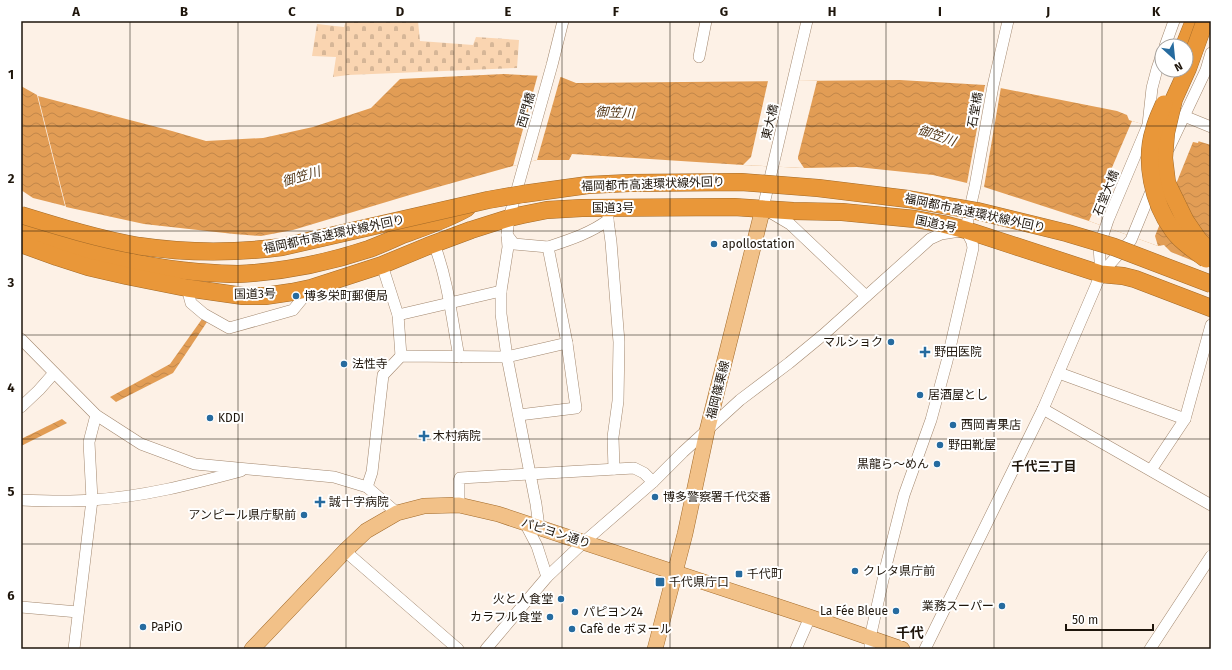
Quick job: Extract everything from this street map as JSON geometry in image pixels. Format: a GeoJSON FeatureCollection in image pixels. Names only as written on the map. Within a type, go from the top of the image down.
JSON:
{"type":"FeatureCollection","features":[{"type":"Feature","properties":{"kind":"highway"},"geometry":{"type":"LineString","coordinates":[[1187,38],[1194,21]]}},
{"type":"Feature","properties":{"kind":"highway"},"geometry":{"type":"LineString","coordinates":[[1205,21],[1188,68],[1174,99],[1166,133],[1164,158],[1167,183],[1185,220],[1198,240],[1211,253]]}},
{"type":"Feature","properties":{"kind":"highway"},"geometry":{"type":"LineString","coordinates":[[1173,78],[1153,131],[1150,159],[1154,190],[1160,210],[1172,230],[1188,246],[1211,263]]}},
{"type":"Feature","properties":{"kind":"highway","name":"国道3号"},"geometry":{"type":"LineString","coordinates":[[21,210],[123,246],[192,254],[238,254],[307,246],[493,193],[518,188],[581,180],[657,178],[733,185],[857,188],[970,208],[1126,245],[1142,257],[1211,283]]}},
{"type":"Feature","properties":{"kind":"highway"},"geometry":{"type":"LineString","coordinates":[[21,214],[113,237],[140,242],[171,246],[261,248],[278,246],[524,191],[629,180],[741,180],[818,185],[977,209],[1068,232],[1115,246],[1211,283]]}},
{"type":"Feature","properties":{"kind":"highway","name":"福岡都市高速環状線外回り"},"geometry":{"type":"LineString","coordinates":[[21,214],[71,230],[138,246],[169,250],[258,250],[480,202],[524,194],[588,185],[629,182],[741,182],[818,188],[908,199],[976,211],[1067,233],[1107,245],[1211,283]]}},
{"type":"Feature","properties":{"kind":"highway"},"geometry":{"type":"LineString","coordinates":[[21,232],[70,247],[140,265],[173,270],[214,273],[237,274],[263,272],[309,265],[369,249],[453,216],[493,193]]}},
{"type":"Feature","properties":{"kind":"highway","name":"国道3号"},"geometry":{"type":"LineString","coordinates":[[21,244],[88,267],[187,288],[243,296],[265,296],[292,292],[309,281],[382,265],[431,245],[509,218],[547,210],[582,208],[608,214],[734,206],[793,211],[848,213],[915,219],[943,224],[1102,274],[1135,279],[1211,308]]}},
{"type":"Feature","properties":{"kind":"highway"},"geometry":{"type":"LineString","coordinates":[[21,232],[63,247],[142,268],[204,280],[248,282],[309,281],[397,249],[431,245]]}},
{"type":"Feature","properties":{"kind":"main road","name":"福岡篠栗線"},"geometry":{"type":"LineString","coordinates":[[655,649],[685,534],[708,430],[763,208]]}},
{"type":"Feature","properties":{"kind":"main road","name":"パピヨン通り"},"geometry":{"type":"LineString","coordinates":[[252,649],[345,550],[366,531],[397,513],[424,506],[459,505],[498,514],[810,617],[870,644],[902,649]]}},
{"type":"Feature","properties":{"kind":"street","name":"西門橋"},"geometry":{"type":"LineString","coordinates":[[532,525],[536,504],[507,357],[501,314],[501,291],[508,247],[507,235],[509,218],[563,21]]}},
{"type":"Feature","properties":{"kind":"street"},"geometry":{"type":"LineString","coordinates":[[699,57],[706,21]]}},
{"type":"Feature","properties":{"kind":"street","name":"東大橋"},"geometry":{"type":"LineString","coordinates":[[763,208],[807,21]]}},
{"type":"Feature","properties":{"kind":"street","name":"石堂橋"},"geometry":{"type":"LineString","coordinates":[[966,230],[976,186],[993,86],[1008,21]]}},
{"type":"Feature","properties":{"kind":"street"},"geometry":{"type":"LineString","coordinates":[[1168,38],[1174,21]]}},
{"type":"Feature","properties":{"kind":"street"},"geometry":{"type":"LineString","coordinates":[[925,649],[1043,409],[1102,274],[1126,245],[1178,128],[1206,70],[1211,53]]}},
{"type":"Feature","properties":{"kind":"street","name":"石堂大橋"},"geometry":{"type":"LineString","coordinates":[[1102,274],[1102,240],[1148,125],[1154,78]]}},
{"type":"Feature","properties":{"kind":"street"},"geometry":{"type":"LineString","coordinates":[[1184,116],[1211,127]]}},
{"type":"Feature","properties":{"kind":"street"},"geometry":{"type":"LineString","coordinates":[[763,208],[790,224],[866,296]]}},
{"type":"Feature","properties":{"kind":"street"},"geometry":{"type":"LineString","coordinates":[[507,235],[514,244],[548,247],[582,234],[608,214]]}},
{"type":"Feature","properties":{"kind":"street"},"geometry":{"type":"LineString","coordinates":[[608,214],[619,342],[618,401],[613,437],[614,469]]}},
{"type":"Feature","properties":{"kind":"street"},"geometry":{"type":"LineString","coordinates":[[486,649],[547,577],[584,542],[653,482],[740,400],[823,335],[930,239],[941,234],[966,230],[972,242],[973,248],[949,353],[931,420],[904,495],[887,562],[870,644]]}},
{"type":"Feature","properties":{"kind":"street"},"geometry":{"type":"LineString","coordinates":[[431,245],[438,255],[449,302],[459,358]]}},
{"type":"Feature","properties":{"kind":"street"},"geometry":{"type":"LineString","coordinates":[[519,415],[576,408],[567,343],[548,247]]}},
{"type":"Feature","properties":{"kind":"street"},"geometry":{"type":"LineString","coordinates":[[367,487],[372,472],[383,375],[401,356],[398,315],[382,265]]}},
{"type":"Feature","properties":{"kind":"street"},"geometry":{"type":"LineString","coordinates":[[187,288],[191,303],[204,314],[229,328],[293,310],[309,281]]}},
{"type":"Feature","properties":{"kind":"street"},"geometry":{"type":"LineString","coordinates":[[398,315],[501,291]]}},
{"type":"Feature","properties":{"kind":"street"},"geometry":{"type":"LineString","coordinates":[[1151,470],[1185,420],[1211,325]]}},
{"type":"Feature","properties":{"kind":"street"},"geometry":{"type":"LineString","coordinates":[[21,339],[96,414],[141,444],[195,464],[334,477],[367,487],[397,513]]}},
{"type":"Feature","properties":{"kind":"street"},"geometry":{"type":"LineString","coordinates":[[401,356],[459,358],[507,357],[567,343]]}},
{"type":"Feature","properties":{"kind":"street"},"geometry":{"type":"LineString","coordinates":[[1059,372],[1185,420]]}},
{"type":"Feature","properties":{"kind":"street"},"geometry":{"type":"LineString","coordinates":[[21,407],[54,373]]}},
{"type":"Feature","properties":{"kind":"street"},"geometry":{"type":"LineString","coordinates":[[1043,409],[1211,505]]}},
{"type":"Feature","properties":{"kind":"street"},"geometry":{"type":"LineString","coordinates":[[74,649],[92,500],[89,442],[96,414]]}},
{"type":"Feature","properties":{"kind":"street"},"geometry":{"type":"LineString","coordinates":[[459,505],[460,478],[634,468],[644,473],[653,482]]}},
{"type":"Feature","properties":{"kind":"street"},"geometry":{"type":"LineString","coordinates":[[21,500],[92,500],[149,493],[195,484],[249,469]]}},
{"type":"Feature","properties":{"kind":"street"},"geometry":{"type":"LineString","coordinates":[[532,525],[547,577]]}},
{"type":"Feature","properties":{"kind":"street"},"geometry":{"type":"LineString","coordinates":[[345,550],[458,649]]}},
{"type":"Feature","properties":{"kind":"street"},"geometry":{"type":"LineString","coordinates":[[1150,649],[1211,556]]}},
{"type":"Feature","properties":{"kind":"street"},"geometry":{"type":"LineString","coordinates":[[21,607],[78,612]]}},
{"type":"Feature","properties":{"kind":"street"},"geometry":{"type":"LineString","coordinates":[[796,649],[810,617]]}},
{"type":"Feature","properties":{"kind":"green space"},"geometry":{"type":"Polygon","coordinates":[[[346,21],[418,21],[420,41],[473,45],[476,37],[519,40],[517,68],[348,75],[333,77],[336,57],[312,56],[317,24],[344,27],[346,21]]]}},
{"type":"Feature","properties":{"kind":"water","name":"御笠川"},"geometry":{"type":"Polygon","coordinates":[[[504,74],[561,77],[576,83],[900,80],[985,85],[1117,111],[1127,115],[1129,120],[1211,145],[1211,268],[1171,252],[1164,245],[1158,246],[1089,221],[984,187],[933,175],[857,167],[804,168],[572,154],[569,160],[537,160],[413,194],[293,230],[261,236],[144,224],[66,207],[38,96],[206,141],[263,138],[313,127],[371,108],[400,79],[504,74]]]}},
{"type":"Feature","properties":{"kind":"water"},"geometry":{"type":"Polygon","coordinates":[[[21,86],[37,95],[65,206],[33,198],[21,190],[21,86]]]}},
{"type":"Feature","properties":{"kind":"water"},"geometry":{"type":"Polygon","coordinates":[[[202,319],[207,322],[173,373],[116,402],[110,397],[170,364],[202,319]]]}},
{"type":"Feature","properties":{"kind":"water"},"geometry":{"type":"Polygon","coordinates":[[[62,419],[67,423],[21,446],[21,439],[62,419]]]}},
{"type":"Feature","properties":{"kind":"pier"},"geometry":{"type":"Polygon","coordinates":[[[538,74],[561,75],[537,160],[513,166],[538,74]]]}},
{"type":"Feature","properties":{"kind":"pier"},"geometry":{"type":"Polygon","coordinates":[[[768,81],[817,81],[798,157],[804,168],[743,165],[751,157],[768,81]]]}},
{"type":"Feature","properties":{"kind":"pier"},"geometry":{"type":"Polygon","coordinates":[[[985,85],[1001,87],[984,187],[967,183],[985,85]]]}},
{"type":"Feature","properties":{"kind":"pier"},"geometry":{"type":"Polygon","coordinates":[[[1132,121],[1199,140],[1198,143],[1193,142],[1155,236],[1158,246],[1089,221],[1132,121]]]}},
{"type":"Feature","properties":{"kind":"place","name":"apollostation"},"geometry":{"type":"Point","coordinates":[714,244]}},
{"type":"Feature","properties":{"kind":"place","name":"博多栄町郵便局"},"geometry":{"type":"Point","coordinates":[296,296]}},
{"type":"Feature","properties":{"kind":"place","name":"マルショク"},"geometry":{"type":"Point","coordinates":[891,342]}},
{"type":"Feature","properties":{"kind":"place","name":"野田医院"},"geometry":{"type":"Point","coordinates":[925,352]}},
{"type":"Feature","properties":{"kind":"place","name":"法性寺"},"geometry":{"type":"Point","coordinates":[344,364]}},
{"type":"Feature","properties":{"kind":"place","name":"居酒屋とし"},"geometry":{"type":"Point","coordinates":[920,395]}},
{"type":"Feature","properties":{"kind":"place","name":"KDDI"},"geometry":{"type":"Point","coordinates":[210,418]}},
{"type":"Feature","properties":{"kind":"place","name":"西岡青果店"},"geometry":{"type":"Point","coordinates":[953,425]}},
{"type":"Feature","properties":{"kind":"place","name":"木村病院"},"geometry":{"type":"Point","coordinates":[424,436]}},
{"type":"Feature","properties":{"kind":"place","name":"野田靴屋"},"geometry":{"type":"Point","coordinates":[940,445]}},
{"type":"Feature","properties":{"kind":"place","name":"黒龍ら〜めん"},"geometry":{"type":"Point","coordinates":[937,464]}},
{"type":"Feature","properties":{"kind":"place","name":"博多警察署千代交番"},"geometry":{"type":"Point","coordinates":[655,497]}},
{"type":"Feature","properties":{"kind":"place","name":"誠十字病院"},"geometry":{"type":"Point","coordinates":[320,502]}},
{"type":"Feature","properties":{"kind":"place","name":"アンピール県庁駅前"},"geometry":{"type":"Point","coordinates":[304,515]}},
{"type":"Feature","properties":{"kind":"place","name":"クレタ県庁前"},"geometry":{"type":"Point","coordinates":[855,571]}},
{"type":"Feature","properties":{"kind":"place","name":"千代町"},"geometry":{"type":"Point","coordinates":[739,574]}},
{"type":"Feature","properties":{"kind":"place","name":"千代県庁口"},"geometry":{"type":"Point","coordinates":[660,582]}},
{"type":"Feature","properties":{"kind":"place","name":"火と人食堂"},"geometry":{"type":"Point","coordinates":[561,599]}},
{"type":"Feature","properties":{"kind":"place","name":"業務スーパー"},"geometry":{"type":"Point","coordinates":[1002,606]}},
{"type":"Feature","properties":{"kind":"place","name":"La Fée Bleue"},"geometry":{"type":"Point","coordinates":[896,611]}},
{"type":"Feature","properties":{"kind":"place","name":"パピヨン24"},"geometry":{"type":"Point","coordinates":[575,612]}},
{"type":"Feature","properties":{"kind":"place","name":"カラフル食堂"},"geometry":{"type":"Point","coordinates":[550,617]}},
{"type":"Feature","properties":{"kind":"place","name":"PaPiO"},"geometry":{"type":"Point","coordinates":[143,627]}},
{"type":"Feature","properties":{"kind":"place","name":"Cafè de ボヌール"},"geometry":{"type":"Point","coordinates":[572,629]}},
{"type":"Feature","properties":{"kind":"district","name":"千代三丁目"},"geometry":{"type":"Point","coordinates":[1044,466]}},
{"type":"Feature","properties":{"kind":"district","name":"千代"},"geometry":{"type":"Point","coordinates":[910,633]}}]}
